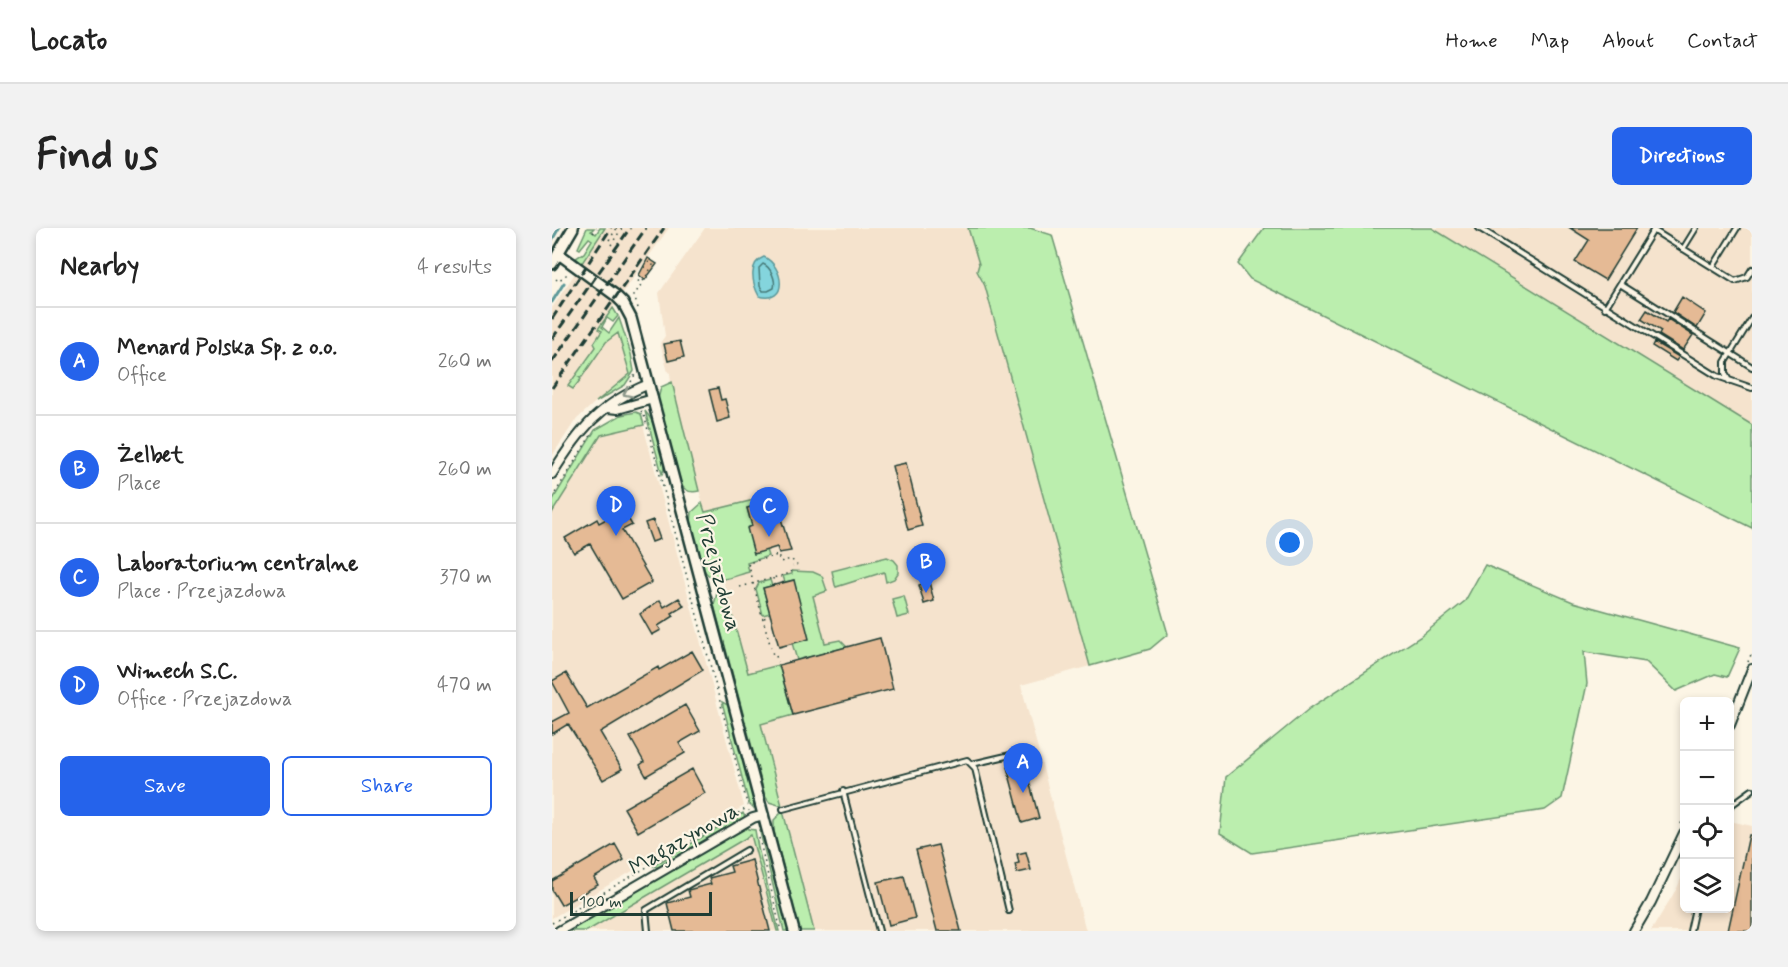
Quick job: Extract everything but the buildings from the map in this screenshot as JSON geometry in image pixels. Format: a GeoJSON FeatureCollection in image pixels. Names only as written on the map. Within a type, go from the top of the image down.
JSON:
{"type":"FeatureCollection","features":[{"type":"Feature","properties":{"kind":"street"},"geometry":{"type":"LineString","coordinates":[[552,264],[573,228]]}},
{"type":"Feature","properties":{"kind":"street","name":"Przejazdowa"},"geometry":{"type":"LineString","coordinates":[[559,254],[610,291],[629,313],[794,931]]}},
{"type":"Feature","properties":{"kind":"street"},"geometry":{"type":"LineString","coordinates":[[552,474],[582,430],[618,398],[649,384]]}},
{"type":"Feature","properties":{"kind":"street"},"geometry":{"type":"LineString","coordinates":[[608,408],[618,408],[653,399]]}},
{"type":"Feature","properties":{"kind":"street"},"geometry":{"type":"LineString","coordinates":[[1734,715],[1752,669]]}},
{"type":"Feature","properties":{"kind":"street","name":"Magazynowa"},"geometry":{"type":"LineString","coordinates":[[559,931],[753,818],[764,815]]}},
{"type":"Feature","properties":{"kind":"street"},"geometry":{"type":"LineString","coordinates":[[1634,931],[1656,893],[1680,842]]}},
{"type":"Feature","properties":{"kind":"lane"},"geometry":{"type":"LineString","coordinates":[[1479,228],[1717,376],[1752,388]]}},
{"type":"Feature","properties":{"kind":"lane"},"geometry":{"type":"LineString","coordinates":[[1683,249],[1696,228]]}},
{"type":"Feature","properties":{"kind":"lane"},"geometry":{"type":"LineString","coordinates":[[1713,267],[1737,228]]}},
{"type":"Feature","properties":{"kind":"lane"},"geometry":{"type":"LineString","coordinates":[[1605,308],[1654,229],[1735,281],[1747,277],[1752,268]]}},
{"type":"Feature","properties":{"kind":"lane"},"geometry":{"type":"LineString","coordinates":[[1620,284],[1752,367]]}},
{"type":"Feature","properties":{"kind":"lane"},"geometry":{"type":"LineString","coordinates":[[1730,381],[1724,368],[1752,318]]}},
{"type":"Feature","properties":{"kind":"lane"},"geometry":{"type":"LineString","coordinates":[[972,764],[1018,753]]}},
{"type":"Feature","properties":{"kind":"lane"},"geometry":{"type":"LineString","coordinates":[[783,809],[967,760],[975,768],[1009,911]]}},
{"type":"Feature","properties":{"kind":"lane"},"geometry":{"type":"LineString","coordinates":[[1731,805],[1752,790]]}},
{"type":"Feature","properties":{"kind":"lane"},"geometry":{"type":"LineString","coordinates":[[843,792],[879,931]]}},
{"type":"Feature","properties":{"kind":"lane"},"geometry":{"type":"LineString","coordinates":[[648,931],[646,910],[747,850]]}},
{"type":"Feature","properties":{"kind":"lane"},"geometry":{"type":"LineString","coordinates":[[1690,931],[1694,913]]}},
{"type":"Feature","properties":{"kind":"path"},"geometry":{"type":"LineString","coordinates":[[593,233],[597,228]]}},
{"type":"Feature","properties":{"kind":"path"},"geometry":{"type":"LineString","coordinates":[[609,240],[617,228]]}},
{"type":"Feature","properties":{"kind":"path"},"geometry":{"type":"LineString","coordinates":[[611,245],[622,228]]}},
{"type":"Feature","properties":{"kind":"path"},"geometry":{"type":"LineString","coordinates":[[629,313],[638,308],[634,296],[653,265],[649,262],[644,268]]}},
{"type":"Feature","properties":{"kind":"path"},"geometry":{"type":"LineString","coordinates":[[556,279],[558,281],[569,274]]}},
{"type":"Feature","properties":{"kind":"path"},"geometry":{"type":"LineString","coordinates":[[640,276],[637,280],[642,283]]}},
{"type":"Feature","properties":{"kind":"path"},"geometry":{"type":"LineString","coordinates":[[636,410],[644,415],[748,808],[753,818]]}},
{"type":"Feature","properties":{"kind":"path"},"geometry":{"type":"LineString","coordinates":[[552,498],[594,429]]}},
{"type":"Feature","properties":{"kind":"path"},"geometry":{"type":"LineString","coordinates":[[752,577],[748,563],[778,555],[780,562],[791,559],[797,565]]}},
{"type":"Feature","properties":{"kind":"path"},"geometry":{"type":"LineString","coordinates":[[740,587],[791,573],[793,566]]}},
{"type":"Feature","properties":{"kind":"path"},"geometry":{"type":"LineString","coordinates":[[781,575],[783,583]]}},
{"type":"Feature","properties":{"kind":"path"},"geometry":{"type":"LineString","coordinates":[[772,578],[774,585]]}},
{"type":"Feature","properties":{"kind":"path"},"geometry":{"type":"LineString","coordinates":[[753,583],[773,655],[776,656],[778,662]]}},
{"type":"Feature","properties":{"kind":"path"},"geometry":{"type":"LineString","coordinates":[[763,619],[771,616]]}},
{"type":"Feature","properties":{"kind":"path"},"geometry":{"type":"LineString","coordinates":[[552,923],[748,808]]}},
{"type":"Feature","properties":{"kind":"path"},"geometry":{"type":"LineString","coordinates":[[759,838],[781,931]]}},
{"type":"Feature","properties":{"kind":"shaded area"},"geometry":{"type":"Polygon","coordinates":[[[605,228],[669,228],[598,328],[602,331],[594,343],[596,347],[569,386],[573,389],[606,342],[619,332],[630,374],[575,421],[552,456],[552,308],[605,228]]]}},
{"type":"Feature","properties":{"kind":"shaded area"},"geometry":{"type":"Polygon","coordinates":[[[705,228],[968,228],[979,264],[980,280],[985,286],[1090,666],[1021,685],[1086,931],[814,931],[670,373],[660,343],[665,336],[659,293],[705,228]]]}},
{"type":"Feature","properties":{"kind":"shaded area"},"geometry":{"type":"Polygon","coordinates":[[[1432,228],[1752,228],[1752,425],[1667,372],[1432,228]]]}},
{"type":"Feature","properties":{"kind":"shaded area"},"geometry":{"type":"Polygon","coordinates":[[[643,425],[744,806],[552,918],[552,513],[601,435],[643,425]]]}},
{"type":"Feature","properties":{"kind":"shaded area"},"geometry":{"type":"Polygon","coordinates":[[[1734,822],[1752,826],[1752,931],[1651,931],[1680,881],[1680,913],[1734,913],[1734,822]]]}},
{"type":"Feature","properties":{"kind":"shaded area"},"geometry":{"type":"Polygon","coordinates":[[[752,835],[777,931],[587,931],[645,897],[752,835]]]}},
{"type":"Feature","properties":{"kind":"green space"},"geometry":{"type":"Polygon","coordinates":[[[587,228],[594,228],[591,231],[596,234],[600,228],[605,228],[582,263],[576,258],[584,253],[592,240],[589,238],[580,249],[578,248],[587,228]]]}},
{"type":"Feature","properties":{"kind":"green space"},"geometry":{"type":"Polygon","coordinates":[[[968,228],[1030,228],[1052,235],[1168,634],[1150,649],[1090,666],[985,286],[977,271],[979,264],[968,228]]]}},
{"type":"Feature","properties":{"kind":"green space"},"geometry":{"type":"Polygon","coordinates":[[[1264,228],[1432,228],[1752,425],[1752,528],[1250,279],[1238,264],[1264,228]]]}},
{"type":"Feature","properties":{"kind":"green space"},"geometry":{"type":"Polygon","coordinates":[[[613,308],[618,316],[613,322],[607,318],[602,327],[609,333],[619,318],[634,371],[625,385],[596,402],[630,374],[618,333],[606,342],[582,377],[579,377],[581,379],[573,389],[568,386],[596,347],[594,343],[602,331],[598,329],[613,308]]]}},
{"type":"Feature","properties":{"kind":"green space"},"geometry":{"type":"Polygon","coordinates":[[[672,382],[699,491],[688,491],[681,484],[658,399],[661,387],[672,382]]]}},
{"type":"Feature","properties":{"kind":"green space"},"geometry":{"type":"Polygon","coordinates":[[[645,411],[653,424],[663,451],[662,474],[645,411]]]}},
{"type":"Feature","properties":{"kind":"green space"},"geometry":{"type":"Polygon","coordinates":[[[636,412],[641,414],[644,425],[601,435],[552,513],[552,501],[595,430],[621,415],[636,412]]]}},
{"type":"Feature","properties":{"kind":"green space"},"geometry":{"type":"Polygon","coordinates":[[[754,500],[756,505],[747,508],[752,526],[748,528],[754,553],[766,550],[768,556],[747,563],[749,572],[724,579],[712,578],[703,568],[691,524],[692,512],[702,503],[705,512],[754,500]]]}},
{"type":"Feature","properties":{"kind":"green space"},"geometry":{"type":"Polygon","coordinates":[[[887,557],[898,565],[898,573],[894,579],[886,582],[884,572],[836,587],[832,571],[887,557]]]}},
{"type":"Feature","properties":{"kind":"green space"},"geometry":{"type":"Polygon","coordinates":[[[1485,565],[1573,602],[1740,648],[1727,677],[1715,674],[1676,691],[1646,662],[1584,652],[1587,684],[1562,798],[1545,810],[1252,853],[1220,833],[1226,777],[1310,708],[1420,637],[1465,601],[1485,565]]]}},
{"type":"Feature","properties":{"kind":"green space"},"geometry":{"type":"Polygon","coordinates":[[[792,571],[813,572],[822,576],[827,591],[813,596],[825,643],[840,640],[847,647],[797,660],[792,643],[794,580],[785,582],[783,576],[792,574],[792,571]]]}},
{"type":"Feature","properties":{"kind":"green space"},"geometry":{"type":"Polygon","coordinates":[[[770,580],[772,586],[763,588],[770,613],[763,615],[756,589],[759,583],[770,580]]]}},
{"type":"Feature","properties":{"kind":"green space"},"geometry":{"type":"Polygon","coordinates":[[[725,589],[748,673],[779,665],[793,715],[761,724],[782,806],[769,802],[765,796],[714,605],[717,593],[725,589]]]}},
{"type":"Feature","properties":{"kind":"green space"},"geometry":{"type":"Polygon","coordinates":[[[904,596],[909,615],[897,618],[892,599],[904,596]]]}},
{"type":"Feature","properties":{"kind":"green space"},"geometry":{"type":"Polygon","coordinates":[[[722,702],[728,705],[731,711],[755,798],[753,808],[749,804],[722,702]]]}},
{"type":"Feature","properties":{"kind":"green space"},"geometry":{"type":"Polygon","coordinates":[[[783,811],[814,931],[800,931],[774,832],[774,820],[783,811]]]}},
{"type":"Feature","properties":{"kind":"green space"},"geometry":{"type":"Polygon","coordinates":[[[743,813],[745,817],[664,865],[653,866],[743,813]]]}},
{"type":"Feature","properties":{"kind":"green space"},"geometry":{"type":"Polygon","coordinates":[[[748,827],[748,829],[755,830],[779,931],[777,931],[751,835],[587,931],[565,931],[748,827]]]}},
{"type":"Feature","properties":{"kind":"green space"},"geometry":{"type":"Polygon","coordinates":[[[760,832],[764,836],[789,931],[784,931],[760,832]]]}},
{"type":"Feature","properties":{"kind":"water"},"geometry":{"type":"Polygon","coordinates":[[[764,257],[776,268],[780,283],[779,290],[775,295],[769,297],[759,296],[753,280],[755,264],[764,257]]]}},
{"type":"Feature","properties":{"kind":"waterway"},"geometry":{"type":"LineString","coordinates":[[552,240],[559,228]]}},
{"type":"Feature","properties":{"kind":"waterway"},"geometry":{"type":"LineString","coordinates":[[552,302],[564,283]]}},
{"type":"Feature","properties":{"kind":"railway"},"geometry":{"type":"LineString","coordinates":[[552,319],[611,228]]}},
{"type":"Feature","properties":{"kind":"railway"},"geometry":{"type":"LineString","coordinates":[[552,339],[630,228]]}},
{"type":"Feature","properties":{"kind":"railway"},"geometry":{"type":"LineString","coordinates":[[552,362],[646,228]]}},
{"type":"Feature","properties":{"kind":"railway"},"geometry":{"type":"LineString","coordinates":[[552,388],[664,228]]}},
{"type":"Feature","properties":{"kind":"place","name":"Wimech S.C."},"geometry":{"type":"Point","coordinates":[616,536]}},
{"type":"Feature","properties":{"kind":"place","name":"Laboratorium centralne"},"geometry":{"type":"Point","coordinates":[769,537]}},
{"type":"Feature","properties":{"kind":"place","name":"Żelbet"},"geometry":{"type":"Point","coordinates":[926,593]}},
{"type":"Feature","properties":{"kind":"place","name":"Menard Polska Sp. z o.o."},"geometry":{"type":"Point","coordinates":[1023,793]}}]}
